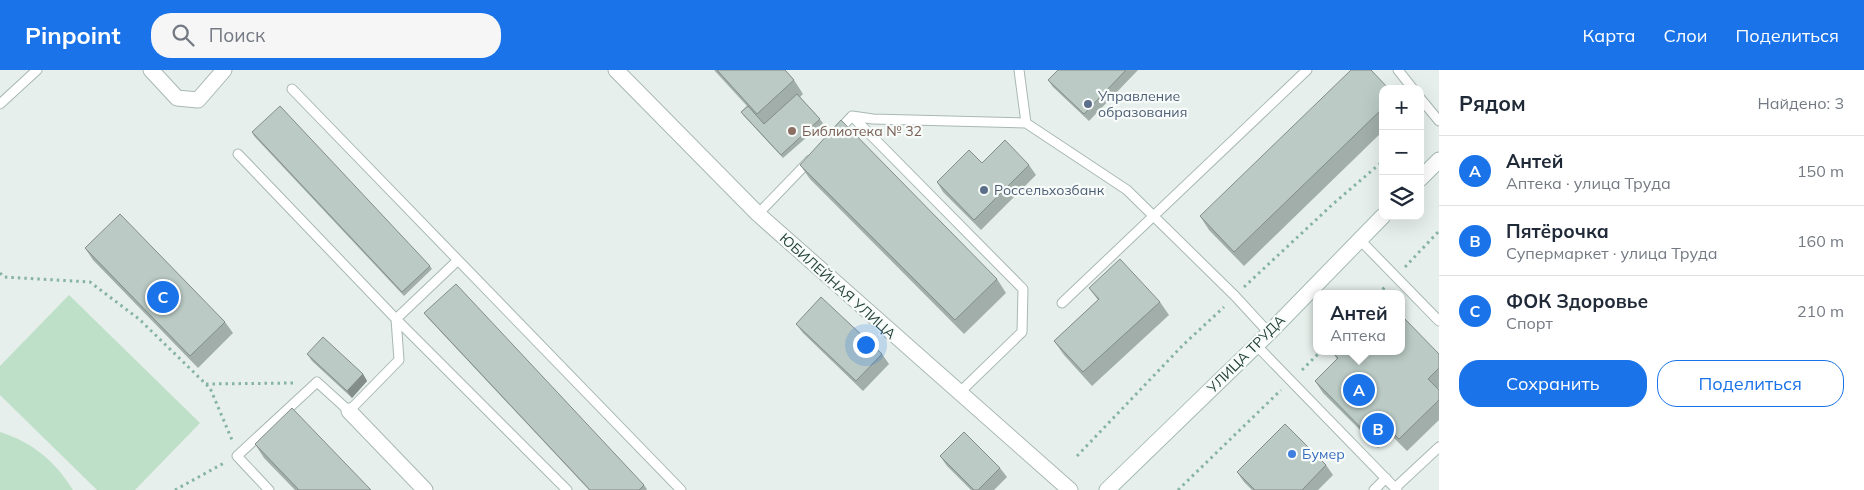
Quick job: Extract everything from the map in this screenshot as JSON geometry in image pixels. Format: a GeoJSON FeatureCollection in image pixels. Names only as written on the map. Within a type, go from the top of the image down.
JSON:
{"type":"FeatureCollection","features":[{"type":"Feature","properties":{"kind":"street"},"geometry":{"type":"LineString","coordinates":[[151,70],[177,98],[198,100],[224,70]]}},
{"type":"Feature","properties":{"kind":"street","name":"ЮБИЛЕЙНАЯ УЛИЦА"},"geometry":{"type":"LineString","coordinates":[[616,70],[758,214],[1070,490]]}},
{"type":"Feature","properties":{"kind":"street"},"geometry":{"type":"LineString","coordinates":[[1424,175],[1439,160]]}},
{"type":"Feature","properties":{"kind":"street","name":"УЛИЦА ТРУДА"},"geometry":{"type":"LineString","coordinates":[[1108,490],[1269,333],[1379,220]]}},
{"type":"Feature","properties":{"kind":"street"},"geometry":{"type":"LineString","coordinates":[[349,411],[425,490]]}},
{"type":"Feature","properties":{"kind":"lane"},"geometry":{"type":"LineString","coordinates":[[0,104],[38,70]]}},
{"type":"Feature","properties":{"kind":"lane"},"geometry":{"type":"LineString","coordinates":[[1018,70],[1026,123]]}},
{"type":"Feature","properties":{"kind":"lane"},"geometry":{"type":"LineString","coordinates":[[1062,303],[1306,70]]}},
{"type":"Feature","properties":{"kind":"lane"},"geometry":{"type":"LineString","coordinates":[[1398,70],[1410,85]]}},
{"type":"Feature","properties":{"kind":"lane"},"geometry":{"type":"LineString","coordinates":[[292,90],[456,261],[681,490]]}},
{"type":"Feature","properties":{"kind":"lane"},"geometry":{"type":"LineString","coordinates":[[1424,103],[1439,121]]}},
{"type":"Feature","properties":{"kind":"lane"},"geometry":{"type":"LineString","coordinates":[[852,116],[873,119],[1026,123],[1127,190],[1235,296],[1269,333]]}},
{"type":"Feature","properties":{"kind":"lane"},"geometry":{"type":"LineString","coordinates":[[832,137],[852,116]]}},
{"type":"Feature","properties":{"kind":"lane"},"geometry":{"type":"LineString","coordinates":[[852,116],[1023,289],[1022,332],[959,393]]}},
{"type":"Feature","properties":{"kind":"lane"},"geometry":{"type":"LineString","coordinates":[[758,214],[818,151]]}},
{"type":"Feature","properties":{"kind":"lane"},"geometry":{"type":"LineString","coordinates":[[238,154],[396,319],[567,490]]}},
{"type":"Feature","properties":{"kind":"lane"},"geometry":{"type":"LineString","coordinates":[[1360,240],[1439,321]]}},
{"type":"Feature","properties":{"kind":"lane"},"geometry":{"type":"LineString","coordinates":[[396,319],[456,261]]}},
{"type":"Feature","properties":{"kind":"lane"},"geometry":{"type":"LineString","coordinates":[[270,490],[237,456],[317,382],[349,411],[399,360],[396,319]]}},
{"type":"Feature","properties":{"kind":"lane"},"geometry":{"type":"LineString","coordinates":[[1256,345],[1396,489],[1439,447]]}},
{"type":"Feature","properties":{"kind":"lane"},"geometry":{"type":"LineString","coordinates":[[1374,490],[1386,478]]}},
{"type":"Feature","properties":{"kind":"path"},"geometry":{"type":"LineString","coordinates":[[1382,290],[1439,231]]}},
{"type":"Feature","properties":{"kind":"path"},"geometry":{"type":"LineString","coordinates":[[0,273],[4,277],[90,282],[139,319],[210,388],[230,432],[237,456],[175,490]]}},
{"type":"Feature","properties":{"kind":"path"},"geometry":{"type":"LineString","coordinates":[[1178,490],[1317,355]]}},
{"type":"Feature","properties":{"kind":"path"},"geometry":{"type":"LineString","coordinates":[[206,384],[317,382]]}},
{"type":"Feature","properties":{"kind":"green space"},"geometry":{"type":"Polygon","coordinates":[[[69,295],[200,423],[135,490],[97,490],[0,395],[0,366],[69,295]]]}},
{"type":"Feature","properties":{"kind":"green space"},"geometry":{"type":"Polygon","coordinates":[[[0,432],[22,441],[42,454],[58,470],[73,490],[0,490],[0,432]]]}},
{"type":"Feature","properties":{"kind":"building"},"geometry":{"type":"Polygon","coordinates":[[[717,70],[785,70],[794,80],[757,114],[717,70]]]}},
{"type":"Feature","properties":{"kind":"building","name":"Управление образования"},"geometry":{"type":"Polygon","coordinates":[[[1058,70],[1126,70],[1084,114],[1048,80],[1058,70]]]}},
{"type":"Feature","properties":{"kind":"building"},"geometry":{"type":"Polygon","coordinates":[[[1351,70],[1371,70],[1385,85],[1379,85],[1379,112],[1234,252],[1200,216],[1351,70]]]}},
{"type":"Feature","properties":{"kind":"building"},"geometry":{"type":"Polygon","coordinates":[[[797,94],[820,119],[781,155],[741,112],[748,106],[764,124],[797,94]]]}},
{"type":"Feature","properties":{"kind":"building"},"geometry":{"type":"Polygon","coordinates":[[[280,106],[430,266],[402,292],[252,132],[280,106]]]}},
{"type":"Feature","properties":{"kind":"building"},"geometry":{"type":"Polygon","coordinates":[[[841,120],[997,279],[955,320],[800,165],[841,120]]]}},
{"type":"Feature","properties":{"kind":"building"},"geometry":{"type":"Polygon","coordinates":[[[1005,140],[1029,165],[974,220],[937,182],[969,150],[982,163],[1005,140]]]}},
{"type":"Feature","properties":{"kind":"building"},"geometry":{"type":"Polygon","coordinates":[[[120,214],[225,322],[190,356],[85,248],[120,214]]]}},
{"type":"Feature","properties":{"kind":"building"},"geometry":{"type":"Polygon","coordinates":[[[1120,259],[1160,302],[1083,372],[1054,341],[1099,299],[1089,288],[1120,259]]]}},
{"type":"Feature","properties":{"kind":"building"},"geometry":{"type":"Polygon","coordinates":[[[456,284],[644,485],[639,490],[590,490],[424,313],[456,284]]]}},
{"type":"Feature","properties":{"kind":"building"},"geometry":{"type":"Polygon","coordinates":[[[821,297],[882,354],[856,381],[796,324],[821,297]]]}},
{"type":"Feature","properties":{"kind":"building"},"geometry":{"type":"Polygon","coordinates":[[[1405,319],[1439,354],[1439,368],[1428,379],[1439,390],[1439,400],[1399,439],[1383,423],[1369,436],[1315,381],[1338,358],[1335,355],[1405,355],[1405,319]]]}},
{"type":"Feature","properties":{"kind":"building"},"geometry":{"type":"Polygon","coordinates":[[[323,337],[363,374],[347,391],[307,354],[323,337]]]}},
{"type":"Feature","properties":{"kind":"building"},"geometry":{"type":"Polygon","coordinates":[[[292,408],[371,490],[299,490],[255,444],[292,408]]]}},
{"type":"Feature","properties":{"kind":"building","name":"Бумер"},"geometry":{"type":"Polygon","coordinates":[[[1285,424],[1326,465],[1302,490],[1255,490],[1237,472],[1285,424]]]}},
{"type":"Feature","properties":{"kind":"building"},"geometry":{"type":"Polygon","coordinates":[[[964,432],[1000,468],[978,490],[974,490],[940,456],[964,432]]]}},
{"type":"Feature","properties":{"kind":"place","name":"Управление образования"},"geometry":{"type":"Point","coordinates":[1088,104]}},
{"type":"Feature","properties":{"kind":"place","name":"Библиотека № 32"},"geometry":{"type":"Point","coordinates":[792,131]}},
{"type":"Feature","properties":{"kind":"place","name":"Россельхозбанк"},"geometry":{"type":"Point","coordinates":[984,190]}},
{"type":"Feature","properties":{"kind":"place","name":"ФОК Здоровье"},"geometry":{"type":"Point","coordinates":[163,297]}},
{"type":"Feature","properties":{"kind":"place","name":"Антей"},"geometry":{"type":"Point","coordinates":[1359,390]}},
{"type":"Feature","properties":{"kind":"place","name":"Пятёрочка"},"geometry":{"type":"Point","coordinates":[1378,429]}},
{"type":"Feature","properties":{"kind":"place","name":"Бумер"},"geometry":{"type":"Point","coordinates":[1292,454]}}]}
